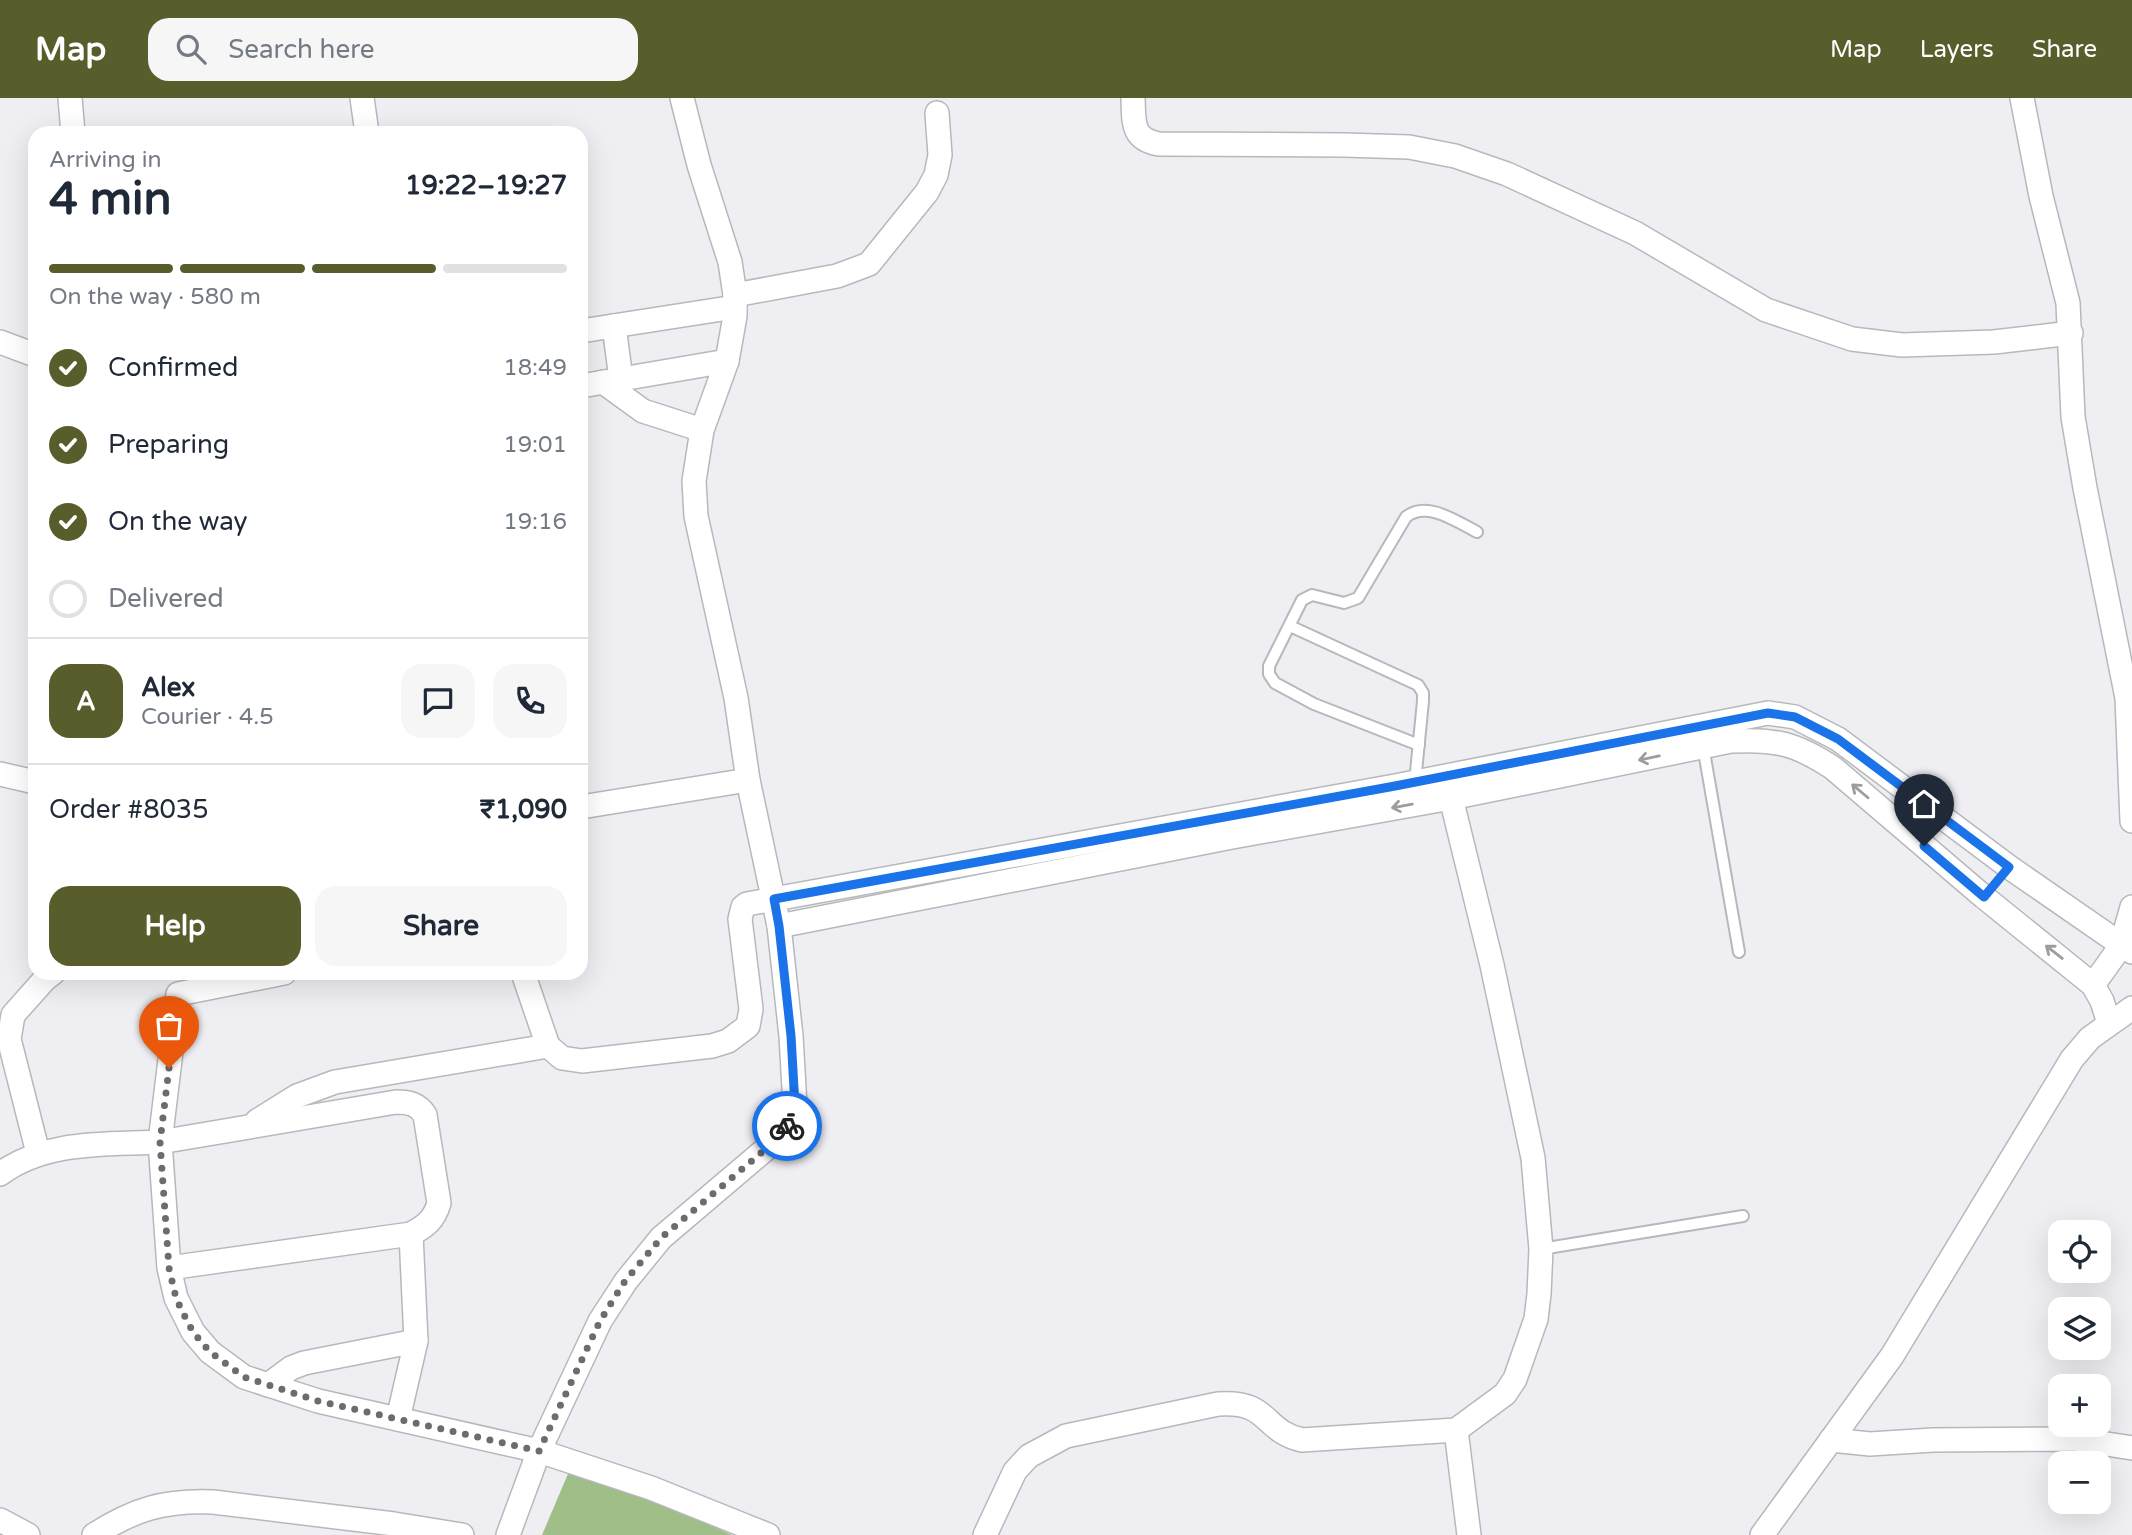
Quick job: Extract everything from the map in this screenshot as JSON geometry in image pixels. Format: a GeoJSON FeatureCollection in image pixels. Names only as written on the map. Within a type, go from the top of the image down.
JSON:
{"type":"FeatureCollection","features":[{"type":"Feature","properties":{"kind":"street"},"geometry":{"type":"LineString","coordinates":[[70,98],[72,126]]}},
{"type":"Feature","properties":{"kind":"street"},"geometry":{"type":"LineString","coordinates":[[362,98],[366,126]]}},
{"type":"Feature","properties":{"kind":"street"},"geometry":{"type":"LineString","coordinates":[[1133,98],[1137,131],[1141,138],[1159,144],[1409,147],[1455,156],[1507,174],[1635,233],[1766,310],[1852,339],[1902,345],[1994,342],[2071,333]]}},
{"type":"Feature","properties":{"kind":"street"},"geometry":{"type":"LineString","coordinates":[[2022,98],[2041,195],[2066,287],[2071,333],[2073,417],[2127,698],[2132,821]]}},
{"type":"Feature","properties":{"kind":"street"},"geometry":{"type":"LineString","coordinates":[[508,1535],[539,1451],[600,1321],[625,1281],[661,1238],[774,1142],[792,1117],[795,1106],[791,1036],[779,926],[748,780],[736,698],[696,516],[694,481],[702,430],[727,361],[733,334],[735,301],[730,262],[699,165],[686,100]]}},
{"type":"Feature","properties":{"kind":"street"},"geometry":{"type":"LineString","coordinates":[[588,330],[735,301],[837,276],[869,264],[928,192],[936,175],[940,155],[937,113]]}},
{"type":"Feature","properties":{"kind":"street"},"geometry":{"type":"LineString","coordinates":[[602,382],[614,326]]}},
{"type":"Feature","properties":{"kind":"street"},"geometry":{"type":"LineString","coordinates":[[0,342],[28,352]]}},
{"type":"Feature","properties":{"kind":"street"},"geometry":{"type":"LineString","coordinates":[[602,382],[727,361]]}},
{"type":"Feature","properties":{"kind":"street"},"geometry":{"type":"LineString","coordinates":[[602,382],[643,411],[702,430]]}},
{"type":"Feature","properties":{"kind":"street"},"geometry":{"type":"LineString","coordinates":[[779,926],[1232,837],[1475,793],[1701,736],[1768,713],[1795,717],[1838,739],[2009,867],[2127,949]]}},
{"type":"Feature","properties":{"kind":"street"},"geometry":{"type":"LineString","coordinates":[[525,980],[548,1046],[562,1058],[582,1061],[712,1046],[728,1041],[748,1026],[751,1009],[741,912],[747,904],[1469,771],[1701,736],[1731,741],[1783,742],[1810,753],[1833,768],[1984,897],[2093,985],[2109,1023]]}},
{"type":"Feature","properties":{"kind":"street"},"geometry":{"type":"LineString","coordinates":[[1469,771],[1475,793]]}},
{"type":"Feature","properties":{"kind":"street"},"geometry":{"type":"LineString","coordinates":[[0,774],[28,780]]}},
{"type":"Feature","properties":{"kind":"street"},"geometry":{"type":"LineString","coordinates":[[588,806],[748,780]]}},
{"type":"Feature","properties":{"kind":"street"},"geometry":{"type":"LineString","coordinates":[[985,1535],[1015,1471],[1029,1456],[1066,1436],[1233,1403],[1254,1408],[1280,1432],[1302,1440],[1456,1430],[1504,1394],[1515,1379],[1536,1319],[1539,1294],[1541,1249],[1533,1158],[1520,1091],[1451,798]]}},
{"type":"Feature","properties":{"kind":"street"},"geometry":{"type":"LineString","coordinates":[[1984,897],[2009,867]]}},
{"type":"Feature","properties":{"kind":"street"},"geometry":{"type":"LineString","coordinates":[[2093,985],[2127,949],[2132,906]]}},
{"type":"Feature","properties":{"kind":"street"},"geometry":{"type":"LineString","coordinates":[[38,1153],[9,1039],[13,1015],[44,980]]}},
{"type":"Feature","properties":{"kind":"street"},"geometry":{"type":"LineString","coordinates":[[216,980],[177,984],[160,1142],[169,1268],[176,1298],[193,1332],[210,1352],[244,1377],[268,1385],[318,1401],[539,1451],[651,1488],[768,1535]]}},
{"type":"Feature","properties":{"kind":"street"},"geometry":{"type":"LineString","coordinates":[[1762,1535],[1892,1356],[2072,1059],[2090,1038],[2132,1008]]}},
{"type":"Feature","properties":{"kind":"street"},"geometry":{"type":"LineString","coordinates":[[248,1126],[297,1096],[335,1082],[548,1046]]}},
{"type":"Feature","properties":{"kind":"street"},"geometry":{"type":"LineString","coordinates":[[0,1174],[20,1160],[64,1147],[160,1142],[396,1102],[414,1104],[421,1108],[425,1115],[439,1203],[430,1222],[411,1234],[169,1268]]}},
{"type":"Feature","properties":{"kind":"street"},"geometry":{"type":"LineString","coordinates":[[398,1419],[416,1341],[411,1234]]}},
{"type":"Feature","properties":{"kind":"street"},"geometry":{"type":"LineString","coordinates":[[268,1385],[291,1368],[304,1363],[416,1341]]}},
{"type":"Feature","properties":{"kind":"street"},"geometry":{"type":"LineString","coordinates":[[1456,1430],[1469,1535]]}},
{"type":"Feature","properties":{"kind":"street"},"geometry":{"type":"LineString","coordinates":[[1831,1440],[1870,1444],[1933,1440],[2074,1439],[2132,1448]]}},
{"type":"Feature","properties":{"kind":"street"},"geometry":{"type":"LineString","coordinates":[[94,1535],[119,1519],[145,1508],[184,1501],[213,1502],[394,1524],[462,1535]]}},
{"type":"Feature","properties":{"kind":"street"},"geometry":{"type":"LineString","coordinates":[[0,1520],[28,1535]]}},
{"type":"Feature","properties":{"kind":"lane"},"geometry":{"type":"LineString","coordinates":[[1419,745],[1314,704],[1275,683],[1269,674],[1269,666],[1302,600],[1317,595],[1344,603],[1358,598],[1406,517],[1412,512],[1435,512],[1477,532]]}},
{"type":"Feature","properties":{"kind":"lane"},"geometry":{"type":"LineString","coordinates":[[1290,626],[1418,685],[1423,693],[1423,701],[1415,782]]}},
{"type":"Feature","properties":{"kind":"lane"},"geometry":{"type":"LineString","coordinates":[[1701,736],[1739,951]]}},
{"type":"Feature","properties":{"kind":"lane"},"geometry":{"type":"LineString","coordinates":[[1541,1249],[1743,1216]]}},
{"type":"Feature","properties":{"kind":"green space"},"geometry":{"type":"Polygon","coordinates":[[[573,1462],[732,1535],[542,1535],[573,1462]]]}},
{"type":"Feature","properties":{"kind":"way so far"},"geometry":{"type":"LineString","coordinates":[[169,1068],[160,1142],[169,1268],[176,1298],[183,1313],[193,1332],[210,1352],[244,1377],[318,1401],[539,1451],[600,1321],[625,1281],[661,1238],[774,1142],[787,1126]]}},
{"type":"Feature","properties":{"kind":"route"},"geometry":{"type":"LineString","coordinates":[[787,1126],[795,1106],[791,1036],[774,899],[1395,786],[1768,713],[1795,717],[1838,739],[2009,867],[1984,897],[1924,846]]}}]}
